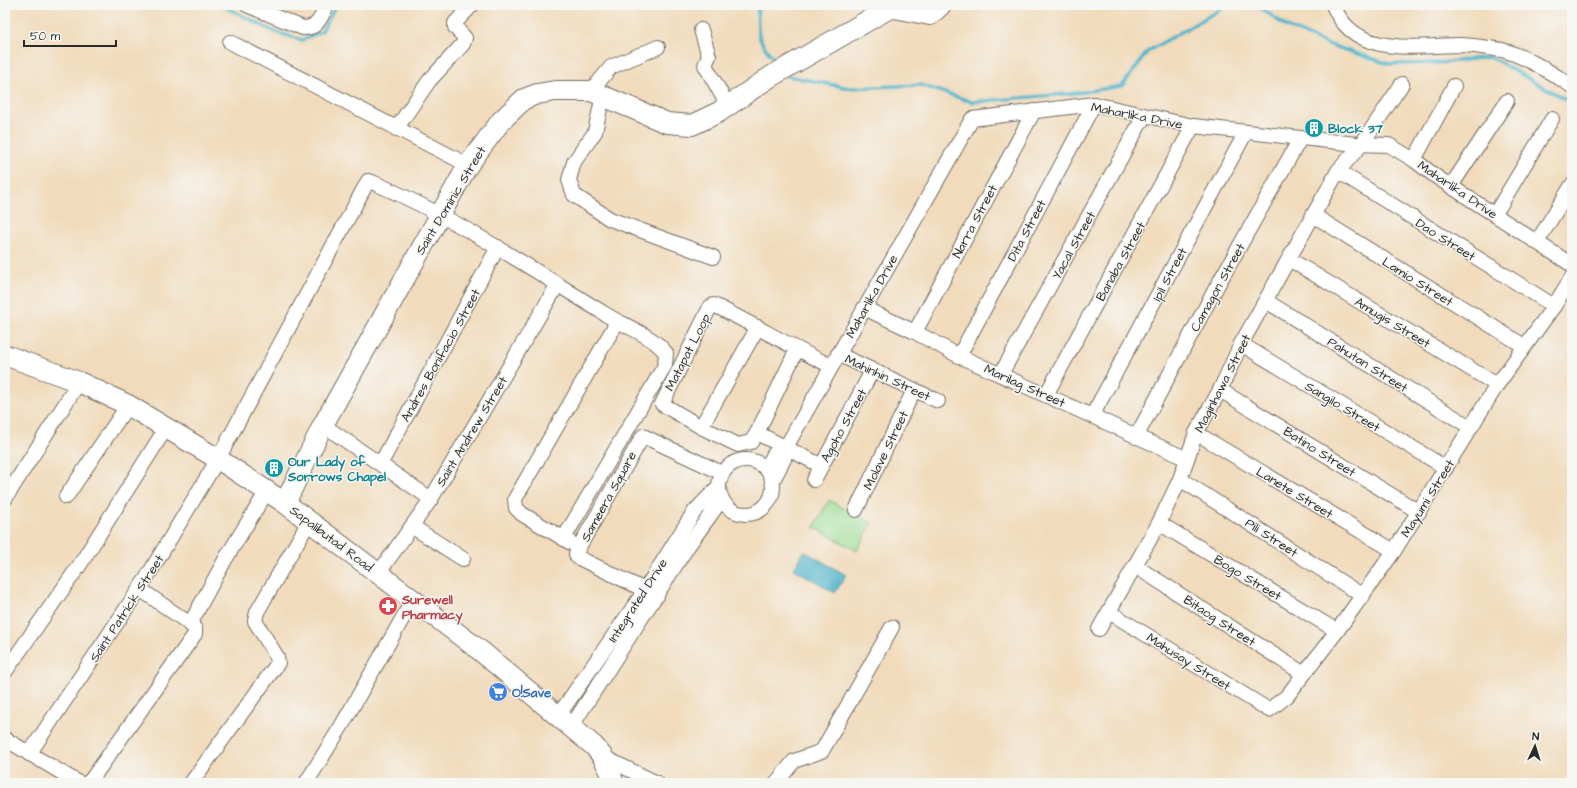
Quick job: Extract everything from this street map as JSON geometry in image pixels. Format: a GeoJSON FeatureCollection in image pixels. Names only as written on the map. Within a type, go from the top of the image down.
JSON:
{"type":"FeatureCollection","features":[{"type":"Feature","properties":{"kind":"street"},"geometry":{"type":"LineString","coordinates":[[247,5],[269,9],[303,28],[311,29],[317,25],[327,5]]}},
{"type":"Feature","properties":{"kind":"street"},"geometry":{"type":"LineString","coordinates":[[396,129],[429,81],[463,44],[465,38],[455,27],[455,23],[472,5]]}},
{"type":"Feature","properties":{"kind":"street","name":"Saint Dominic Street"},"geometry":{"type":"LineString","coordinates":[[285,503],[323,425],[468,165],[501,122],[524,99],[537,94],[555,91],[597,93],[651,117],[680,125],[692,125],[704,121],[770,77],[888,9],[895,8],[930,15],[941,5]]}},
{"type":"Feature","properties":{"kind":"street"},"geometry":{"type":"LineString","coordinates":[[1333,5],[1342,20],[1356,35],[1380,44],[1407,48],[1460,45],[1504,51],[1522,58],[1572,86]]}},
{"type":"Feature","properties":{"kind":"street"},"geometry":{"type":"LineString","coordinates":[[701,30],[709,56],[705,65],[728,106]]}},
{"type":"Feature","properties":{"kind":"street"},"geometry":{"type":"LineString","coordinates":[[230,42],[468,165]]}},
{"type":"Feature","properties":{"kind":"street"},"geometry":{"type":"LineString","coordinates":[[658,47],[611,68],[597,93],[595,132],[574,162],[569,180],[574,195],[610,219],[713,257]]}},
{"type":"Feature","properties":{"kind":"street","name":"Maginhawa Street"},"geometry":{"type":"LineString","coordinates":[[1098,629],[1136,566],[1158,523],[1180,478],[1196,433],[1220,390],[1241,344],[1338,171],[1361,145],[1402,84]]}},
{"type":"Feature","properties":{"kind":"street"},"geometry":{"type":"LineString","coordinates":[[1414,160],[1454,86]]}},
{"type":"Feature","properties":{"kind":"street"},"geometry":{"type":"LineString","coordinates":[[1451,186],[1507,101]]}},
{"type":"Feature","properties":{"kind":"street","name":"Maharlika Drive"},"geometry":{"type":"LineString","coordinates":[[783,451],[972,119],[1094,104],[1193,126],[1361,145],[1389,145],[1572,265]]}},
{"type":"Feature","properties":{"kind":"street","name":"Dita Street"},"geometry":{"type":"LineString","coordinates":[[959,356],[1094,104]]}},
{"type":"Feature","properties":{"kind":"street","name":"Narra Street"},"geometry":{"type":"LineString","coordinates":[[915,332],[1034,111]]}},
{"type":"Feature","properties":{"kind":"street","name":"Yacal Street"},"geometry":{"type":"LineString","coordinates":[[1001,374],[1144,116]]}},
{"type":"Feature","properties":{"kind":"street"},"geometry":{"type":"LineString","coordinates":[[1495,214],[1552,119]]}},
{"type":"Feature","properties":{"kind":"street","name":"Banaba Street"},"geometry":{"type":"LineString","coordinates":[[1046,395],[1193,126]]}},
{"type":"Feature","properties":{"kind":"street","name":"Ipil Street"},"geometry":{"type":"LineString","coordinates":[[1092,416],[1246,132]]}},
{"type":"Feature","properties":{"kind":"street","name":"Camagon Street"},"geometry":{"type":"LineString","coordinates":[[1136,437],[1216,288],[1300,138]]}},
{"type":"Feature","properties":{"kind":"street","name":"Dao Street"},"geometry":{"type":"LineString","coordinates":[[1338,171],[1554,306]]}},
{"type":"Feature","properties":{"kind":"street","name":"Saint Patrick Street"},"geometry":{"type":"LineString","coordinates":[[29,754],[140,589],[218,459],[368,182],[372,182],[404,196],[440,214]]}},
{"type":"Feature","properties":{"kind":"street"},"geometry":{"type":"LineString","coordinates":[[1537,242],[1572,185]]}},
{"type":"Feature","properties":{"kind":"street"},"geometry":{"type":"LineString","coordinates":[[440,214],[558,284],[662,348],[666,353],[666,360],[564,538]]}},
{"type":"Feature","properties":{"kind":"street","name":"Lamio Street"},"geometry":{"type":"LineString","coordinates":[[1313,215],[1524,346]]}},
{"type":"Feature","properties":{"kind":"street","name":"Andres Bonifacio Street"},"geometry":{"type":"LineString","coordinates":[[381,463],[498,248]]}},
{"type":"Feature","properties":{"kind":"street","name":"Amugis Street"},"geometry":{"type":"LineString","coordinates":[[1289,259],[1497,384]]}},
{"type":"Feature","properties":{"kind":"street","name":"Mayumi Street"},"geometry":{"type":"LineString","coordinates":[[1269,710],[1287,696],[1363,596],[1419,512],[1497,384],[1554,306],[1572,277]]}},
{"type":"Feature","properties":{"kind":"street","name":"Saint Andrew Street"},"geometry":{"type":"LineString","coordinates":[[378,574],[431,499],[558,284]]}},
{"type":"Feature","properties":{"kind":"street","name":"Pahutan Street"},"geometry":{"type":"LineString","coordinates":[[1266,300],[1470,427]]}},
{"type":"Feature","properties":{"kind":"street","name":"Matapat Loop"},"geometry":{"type":"LineString","coordinates":[[797,349],[757,433],[751,442],[738,445],[701,427],[662,404],[710,307],[714,305],[758,326],[797,349],[831,366]]}},
{"type":"Feature","properties":{"kind":"street","name":"Marilag Street"},"geometry":{"type":"LineString","coordinates":[[864,308],[915,332],[959,356],[1187,459]]}},
{"type":"Feature","properties":{"kind":"street"},"geometry":{"type":"LineString","coordinates":[[579,547],[522,514],[516,508],[515,500],[618,322]]}},
{"type":"Feature","properties":{"kind":"street"},"geometry":{"type":"LineString","coordinates":[[701,427],[758,326]]}},
{"type":"Feature","properties":{"kind":"street","name":"Sangilo Street"},"geometry":{"type":"LineString","coordinates":[[1241,344],[1446,468]]}},
{"type":"Feature","properties":{"kind":"street","name":"Mahinhin Street"},"geometry":{"type":"LineString","coordinates":[[838,354],[938,401]]}},
{"type":"Feature","properties":{"kind":"street","name":"Sapalibutad Road"},"geometry":{"type":"LineString","coordinates":[[5,355],[78,382],[128,405],[218,459],[310,520],[378,574],[482,652],[594,746],[603,757],[612,773],[613,783]]}},
{"type":"Feature","properties":{"kind":"street","name":"Agoho Street"},"geometry":{"type":"LineString","coordinates":[[814,480],[820,465],[872,371]]}},
{"type":"Feature","properties":{"kind":"street"},"geometry":{"type":"LineString","coordinates":[[5,499],[78,382]]}},
{"type":"Feature","properties":{"kind":"street","name":"Molave Street"},"geometry":{"type":"LineString","coordinates":[[856,510],[914,390]]}},
{"type":"Feature","properties":{"kind":"street","name":"Batino Street"},"geometry":{"type":"LineString","coordinates":[[1220,390],[1419,512]]}},
{"type":"Feature","properties":{"kind":"street"},"geometry":{"type":"LineString","coordinates":[[66,497],[128,405]]}},
{"type":"Feature","properties":{"kind":"street"},"geometry":{"type":"LineString","coordinates":[[323,425],[381,463],[431,499]]}},
{"type":"Feature","properties":{"kind":"street"},"geometry":{"type":"LineString","coordinates":[[5,672],[81,563],[166,428]]}},
{"type":"Feature","properties":{"kind":"street"},"geometry":{"type":"LineString","coordinates":[[757,433],[783,451],[820,465]]}},
{"type":"Feature","properties":{"kind":"street","name":"Lanete Street"},"geometry":{"type":"LineString","coordinates":[[1196,433],[1394,551]]}},
{"type":"Feature","properties":{"kind":"street","name":"Sameera Square"},"geometry":{"type":"LineString","coordinates":[[650,594],[577,557],[576,554],[643,436],[721,486]]}},
{"type":"Feature","properties":{"kind":"street"},"geometry":{"type":"LineString","coordinates":[[766,469],[783,451]]}},
{"type":"Feature","properties":{"kind":"street"},"geometry":{"type":"LineString","coordinates":[[772,482],[766,469],[751,461],[743,460],[735,462],[721,486],[734,511],[742,513],[759,510],[770,498],[772,482],[783,451]]}},
{"type":"Feature","properties":{"kind":"street","name":"Pili Street"},"geometry":{"type":"LineString","coordinates":[[1180,478],[1363,596]]}},
{"type":"Feature","properties":{"kind":"street","name":"Integrated Drive"},"geometry":{"type":"LineString","coordinates":[[650,594],[663,560],[694,512],[721,486]]}},
{"type":"Feature","properties":{"kind":"street","name":"Integrated Drive"},"geometry":{"type":"LineString","coordinates":[[565,721],[650,594],[676,567],[721,486]]}},
{"type":"Feature","properties":{"kind":"street"},"geometry":{"type":"LineString","coordinates":[[190,624],[226,558],[267,492]]}},
{"type":"Feature","properties":{"kind":"street"},"geometry":{"type":"LineString","coordinates":[[191,783],[278,663],[277,657],[255,620],[257,612],[310,520]]}},
{"type":"Feature","properties":{"kind":"street","name":"Bogo Street"},"geometry":{"type":"LineString","coordinates":[[1158,523],[1337,630]]}},
{"type":"Feature","properties":{"kind":"street"},"geometry":{"type":"LineString","coordinates":[[412,527],[463,559]]}},
{"type":"Feature","properties":{"kind":"street"},"geometry":{"type":"LineString","coordinates":[[663,560],[676,567]]}},
{"type":"Feature","properties":{"kind":"street","name":"Bitaog Street"},"geometry":{"type":"LineString","coordinates":[[1136,566],[1304,674]]}},
{"type":"Feature","properties":{"kind":"street"},"geometry":{"type":"LineString","coordinates":[[5,739],[29,754],[89,782],[194,634],[195,629],[190,624],[140,589]]}},
{"type":"Feature","properties":{"kind":"street"},"geometry":{"type":"LineString","coordinates":[[306,783],[342,725],[413,600]]}},
{"type":"Feature","properties":{"kind":"street","name":"Mahusay Street"},"geometry":{"type":"LineString","coordinates":[[1109,612],[1269,710]]}},
{"type":"Feature","properties":{"kind":"street"},"geometry":{"type":"LineString","coordinates":[[776,783],[794,761],[822,751],[892,627]]}},
{"type":"Feature","properties":{"kind":"street"},"geometry":{"type":"LineString","coordinates":[[603,757],[657,783]]}},
{"type":"Feature","properties":{"kind":"green space"},"geometry":{"type":"Polygon","coordinates":[[[829,500],[872,523],[857,551],[814,527],[829,500]]]}},
{"type":"Feature","properties":{"kind":"water"},"geometry":{"type":"Polygon","coordinates":[[[804,551],[846,575],[835,593],[794,569],[804,551]]]}},
{"type":"Feature","properties":{"kind":"waterway"},"geometry":{"type":"LineString","coordinates":[[221,5],[275,32],[302,40],[322,31],[336,5]]}},
{"type":"Feature","properties":{"kind":"waterway"},"geometry":{"type":"LineString","coordinates":[[758,5],[757,25],[760,38],[779,65]]}},
{"type":"Feature","properties":{"kind":"waterway"},"geometry":{"type":"LineString","coordinates":[[788,76],[849,88],[921,85],[972,102],[1077,93],[1122,86],[1148,51],[1228,5]]}},
{"type":"Feature","properties":{"kind":"waterway"},"geometry":{"type":"LineString","coordinates":[[1257,5],[1287,27],[1327,44],[1389,64],[1440,63],[1490,57],[1572,103]]}},
{"type":"Feature","properties":{"kind":"place","name":"Block 37"},"geometry":{"type":"Point","coordinates":[1314,128]}},
{"type":"Feature","properties":{"kind":"place","name":"Our Lady of Sorrows Chapel"},"geometry":{"type":"Point","coordinates":[274,468]}},
{"type":"Feature","properties":{"kind":"place","name":"Surewell Pharmacy"},"geometry":{"type":"Point","coordinates":[388,606]}},
{"type":"Feature","properties":{"kind":"place","name":"O!Save"},"geometry":{"type":"Point","coordinates":[498,692]}}]}
